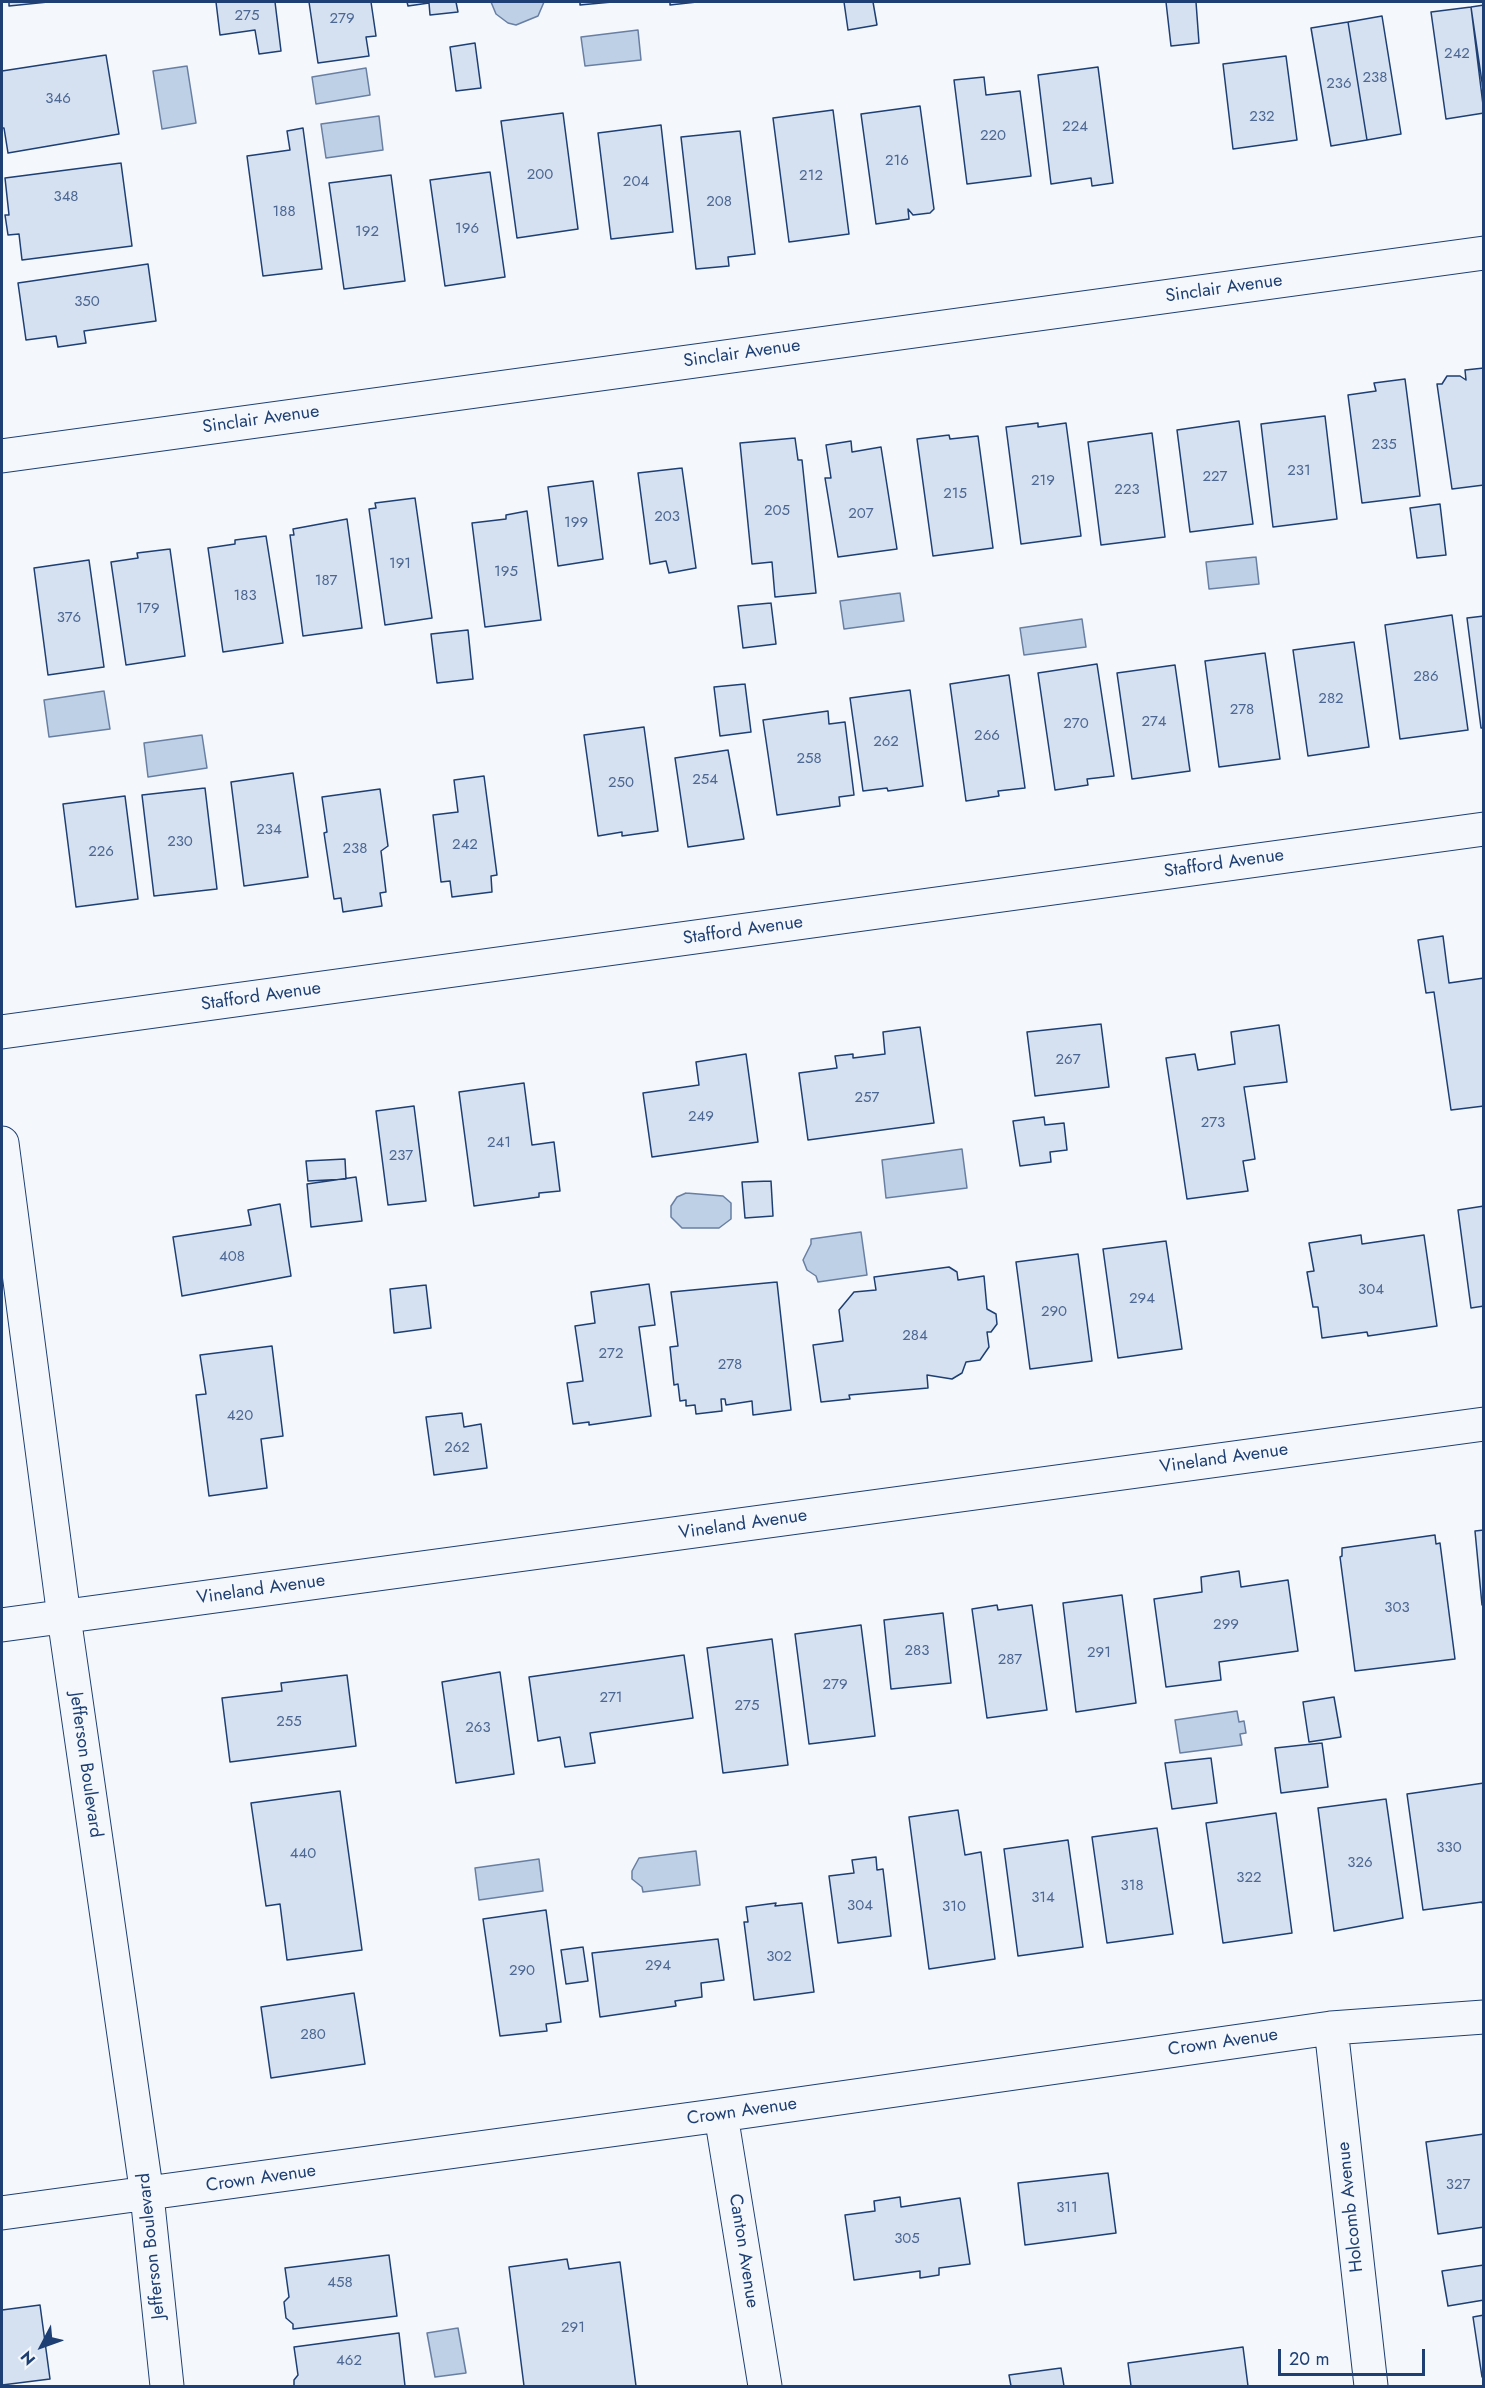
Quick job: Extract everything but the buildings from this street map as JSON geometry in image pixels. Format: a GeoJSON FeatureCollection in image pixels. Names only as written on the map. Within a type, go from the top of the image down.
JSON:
{"type":"FeatureCollection","features":[{"type":"Feature","properties":{"kind":"street","name":"Sinclair Avenue"},"geometry":{"type":"LineString","coordinates":[[2,456],[1484,254]]}},
{"type":"Feature","properties":{"kind":"street","name":"Stafford Avenue"},"geometry":{"type":"LineString","coordinates":[[2,1032],[1484,829]]}},
{"type":"Feature","properties":{"kind":"street","name":"Jefferson Boulevard"},"geometry":{"type":"LineString","coordinates":[[2,1143],[64,1617],[147,2195],[167,2386]]}},
{"type":"Feature","properties":{"kind":"street","name":"Vineland Avenue"},"geometry":{"type":"LineString","coordinates":[[2,1625],[1484,1424]]}},
{"type":"Feature","properties":{"kind":"street","name":"Crown Avenue"},"geometry":{"type":"LineString","coordinates":[[2,2213],[147,2195],[1331,2028],[1484,2018]]}},
{"type":"Feature","properties":{"kind":"street","name":"Holcomb Avenue"},"geometry":{"type":"LineString","coordinates":[[1331,2028],[1371,2386]]}},
{"type":"Feature","properties":{"kind":"street","name":"Canton Avenue"},"geometry":{"type":"LineString","coordinates":[[721,2115],[765,2386]]}},
{"type":"Feature","properties":{"kind":"water"},"geometry":{"type":"Polygon","coordinates":[[[491,2],[544,2],[538,16],[516,25],[508,23],[496,14],[491,2]]]}},
{"type":"Feature","properties":{"kind":"water"},"geometry":{"type":"Polygon","coordinates":[[[638,30],[641,60],[585,66],[581,37],[638,30]]]}},
{"type":"Feature","properties":{"kind":"water"},"geometry":{"type":"Polygon","coordinates":[[[187,66],[196,123],[162,129],[153,71],[187,66]]]}},
{"type":"Feature","properties":{"kind":"water"},"geometry":{"type":"Polygon","coordinates":[[[366,68],[370,95],[316,104],[312,77],[366,68]]]}},
{"type":"Feature","properties":{"kind":"water"},"geometry":{"type":"Polygon","coordinates":[[[379,116],[383,150],[326,158],[321,124],[379,116]]]}},
{"type":"Feature","properties":{"kind":"water"},"geometry":{"type":"Polygon","coordinates":[[[1256,557],[1259,584],[1209,589],[1206,562],[1256,557]]]}},
{"type":"Feature","properties":{"kind":"water"},"geometry":{"type":"Polygon","coordinates":[[[900,593],[904,621],[844,629],[840,601],[900,593]]]}},
{"type":"Feature","properties":{"kind":"water"},"geometry":{"type":"Polygon","coordinates":[[[1082,619],[1086,647],[1024,655],[1020,628],[1082,619]]]}},
{"type":"Feature","properties":{"kind":"water"},"geometry":{"type":"Polygon","coordinates":[[[104,691],[110,729],[49,737],[44,700],[104,691]]]}},
{"type":"Feature","properties":{"kind":"water"},"geometry":{"type":"Polygon","coordinates":[[[202,735],[207,768],[148,777],[144,743],[202,735]]]}},
{"type":"Feature","properties":{"kind":"water"},"geometry":{"type":"Polygon","coordinates":[[[962,1149],[967,1188],[886,1198],[882,1160],[962,1149]]]}},
{"type":"Feature","properties":{"kind":"water"},"geometry":{"type":"Polygon","coordinates":[[[686,1193],[723,1196],[731,1203],[731,1219],[719,1228],[682,1228],[671,1217],[671,1206],[677,1197],[686,1193]]]}},
{"type":"Feature","properties":{"kind":"water"},"geometry":{"type":"Polygon","coordinates":[[[861,1232],[867,1275],[818,1282],[816,1276],[807,1270],[803,1260],[811,1239],[861,1232]]]}},
{"type":"Feature","properties":{"kind":"water"},"geometry":{"type":"Polygon","coordinates":[[[1237,1711],[1239,1722],[1244,1721],[1246,1733],[1240,1734],[1242,1745],[1180,1753],[1175,1720],[1237,1711]]]}},
{"type":"Feature","properties":{"kind":"water"},"geometry":{"type":"Polygon","coordinates":[[[696,1851],[700,1885],[643,1892],[642,1887],[632,1879],[632,1871],[639,1858],[696,1851]]]}},
{"type":"Feature","properties":{"kind":"water"},"geometry":{"type":"Polygon","coordinates":[[[539,1859],[543,1891],[479,1900],[475,1868],[539,1859]]]}},
{"type":"Feature","properties":{"kind":"water"},"geometry":{"type":"Polygon","coordinates":[[[458,2328],[466,2373],[435,2377],[427,2333],[458,2328]]]}}]}
